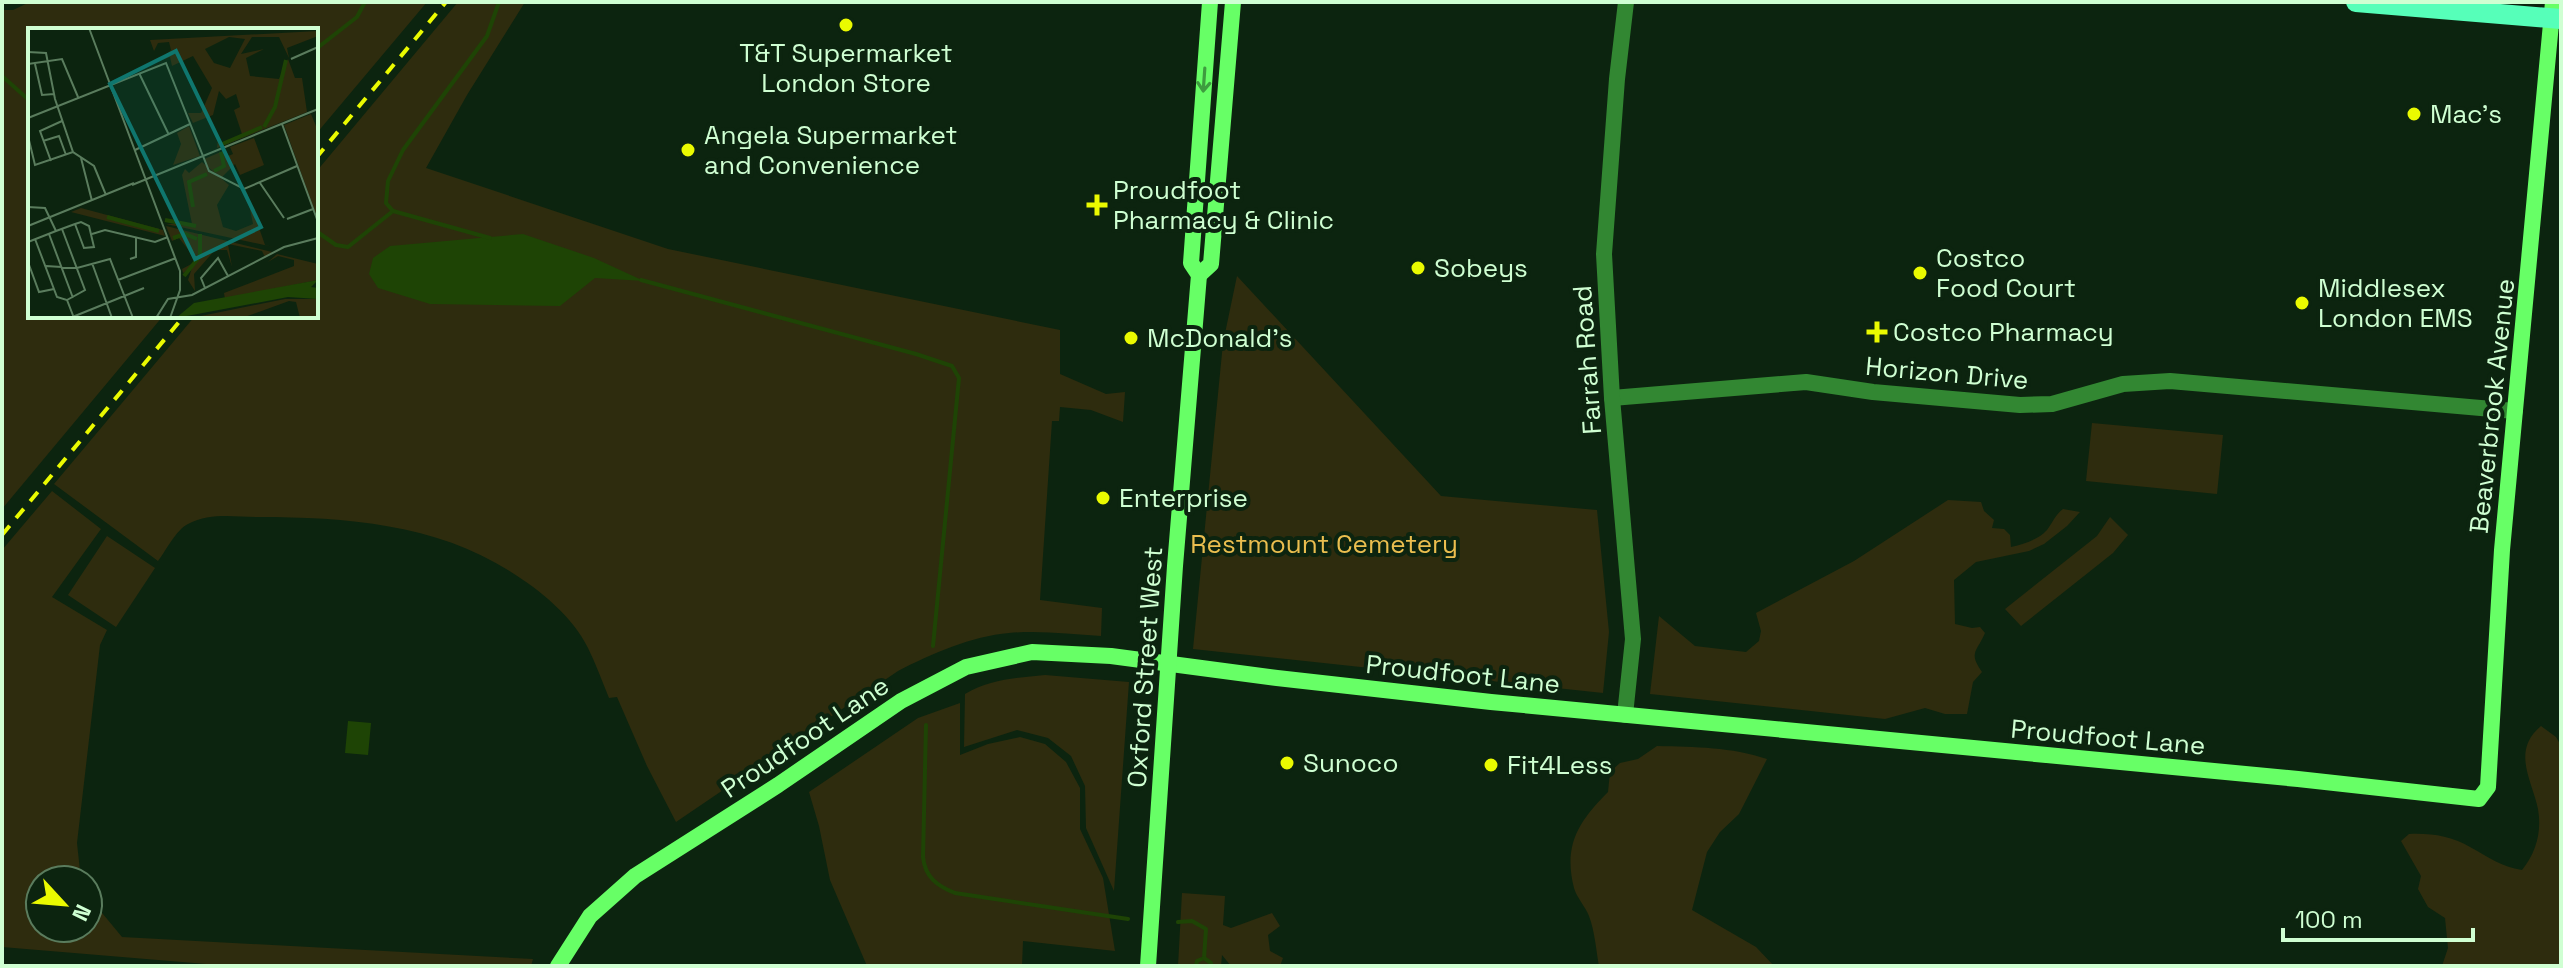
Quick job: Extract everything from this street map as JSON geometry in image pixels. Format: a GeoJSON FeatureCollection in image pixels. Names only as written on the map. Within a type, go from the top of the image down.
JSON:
{"type":"FeatureCollection","features":[{"type":"Feature","properties":{"kind":"main road"},"geometry":{"type":"LineString","coordinates":[[2356,2],[2555,13]]}},
{"type":"Feature","properties":{"kind":"street","name":"Oxford Street West"},"geometry":{"type":"LineString","coordinates":[[1148,966],[1199,275],[1191,263],[1210,2]]}},
{"type":"Feature","properties":{"kind":"street","name":"Oxford Street West"},"geometry":{"type":"LineString","coordinates":[[1199,275],[1211,264],[1233,2]]}},
{"type":"Feature","properties":{"kind":"street","name":"Farrah Road"},"geometry":{"type":"LineString","coordinates":[[1625,715],[1633,639],[1612,398],[1604,254],[1626,2]]}},
{"type":"Feature","properties":{"kind":"street","name":"Beaverbrook Avenue"},"geometry":{"type":"LineString","coordinates":[[2466,800],[2479,799],[2488,787],[2502,550],[2555,13]]}},
{"type":"Feature","properties":{"kind":"street","name":"Horizon Drive"},"geometry":{"type":"LineString","coordinates":[[1612,398],[1806,382],[1873,392],[2020,405],[2052,404],[2123,384],[2170,381],[2515,411]]}},
{"type":"Feature","properties":{"kind":"street","name":"Proudfoot Lane"},"geometry":{"type":"LineString","coordinates":[[558,966],[590,916],[635,876],[778,785],[901,701],[966,667],[1032,652],[1111,656],[1277,678],[1625,715],[2298,779],[2466,800]]}},
{"type":"Feature","properties":{"kind":"green space"},"geometry":{"type":"Polygon","coordinates":[[[30,2],[427,2],[318,132],[318,28],[28,28],[28,318],[161,318],[2,509],[2,10],[13,10],[30,2]]]}},
{"type":"Feature","properties":{"kind":"green space"},"geometry":{"type":"Polygon","coordinates":[[[458,2],[525,2],[426,168],[668,249],[1060,330],[1060,374],[1106,394],[1125,392],[1123,422],[1091,410],[1060,407],[1059,421],[1052,421],[1040,600],[1102,608],[1101,636],[1009,633],[966,642],[924,658],[898,671],[676,822],[617,697],[609,698],[588,648],[574,626],[533,587],[482,556],[452,543],[390,526],[324,519],[223,516],[197,520],[184,527],[158,561],[54,484],[193,318],[318,318],[318,170],[458,2]]]}},
{"type":"Feature","properties":{"kind":"green space","name":"Restmount Cemetery"},"geometry":{"type":"Polygon","coordinates":[[[1237,276],[1441,496],[1597,510],[1609,632],[1603,693],[1193,649],[1223,343],[1237,276]]]}},
{"type":"Feature","properties":{"kind":"green space"},"geometry":{"type":"Polygon","coordinates":[[[2092,423],[2223,435],[2217,494],[2086,481],[2092,423]]]}},
{"type":"Feature","properties":{"kind":"green space"},"geometry":{"type":"Polygon","coordinates":[[[52,491],[101,529],[52,597],[107,630],[100,645],[77,843],[79,864],[24,864],[24,944],[104,944],[104,915],[122,937],[533,959],[531,966],[230,966],[2,947],[2,550],[52,491]]]}},
{"type":"Feature","properties":{"kind":"green space"},"geometry":{"type":"Polygon","coordinates":[[[1948,500],[1981,502],[1984,511],[1994,520],[1992,528],[2004,529],[2010,535],[2011,547],[2043,533],[2063,509],[2080,512],[2044,544],[2029,551],[1976,562],[1954,580],[1955,624],[1980,627],[1985,633],[1975,656],[1982,672],[1973,682],[1967,714],[1945,714],[1925,708],[1885,719],[1650,694],[1659,616],[1695,646],[1746,652],[1759,641],[1761,631],[1756,613],[1854,561],[1948,500]]]}},
{"type":"Feature","properties":{"kind":"green space"},"geometry":{"type":"Polygon","coordinates":[[[2110,517],[2128,535],[2113,553],[2021,626],[2005,609],[2097,536],[2110,517]]]}},
{"type":"Feature","properties":{"kind":"green space"},"geometry":{"type":"Polygon","coordinates":[[[107,536],[155,568],[116,627],[68,595],[107,536]]]}},
{"type":"Feature","properties":{"kind":"green space"},"geometry":{"type":"Polygon","coordinates":[[[1045,675],[1129,682],[1114,891],[1086,828],[1085,786],[1071,756],[1048,738],[1017,730],[964,747],[965,694],[994,682],[1045,675]]]}},
{"type":"Feature","properties":{"kind":"green space"},"geometry":{"type":"Polygon","coordinates":[[[960,703],[960,755],[988,744],[1020,737],[1045,744],[1066,762],[1080,788],[1080,829],[1103,878],[1115,951],[1023,941],[1022,966],[867,966],[830,880],[809,792],[918,718],[960,703]]]}},
{"type":"Feature","properties":{"kind":"green space"},"geometry":{"type":"Polygon","coordinates":[[[2541,726],[2556,737],[2561,746],[2561,966],[2442,966],[2448,948],[2445,918],[2428,907],[2418,889],[2421,876],[2401,841],[2409,834],[2448,838],[2501,864],[2522,870],[2531,857],[2539,826],[2525,756],[2527,745],[2541,726]]]}},
{"type":"Feature","properties":{"kind":"green space"},"geometry":{"type":"Polygon","coordinates":[[[1657,746],[1727,750],[1767,759],[1739,814],[1720,832],[1707,852],[1692,910],[1756,947],[1774,966],[1599,966],[1591,922],[1574,888],[1572,846],[1589,813],[1608,792],[1610,772],[1620,763],[1638,759],[1657,746]]]}},
{"type":"Feature","properties":{"kind":"green space"},"geometry":{"type":"Polygon","coordinates":[[[1182,893],[1225,896],[1223,925],[1231,928],[1272,913],[1280,926],[1268,935],[1270,951],[1283,958],[1280,966],[1231,966],[1222,955],[1221,966],[1178,966],[1182,893]]]}},
{"type":"Feature","properties":{"kind":"shaded area"},"geometry":{"type":"Polygon","coordinates":[[[523,234],[594,258],[644,281],[595,278],[560,306],[430,304],[378,288],[369,274],[373,258],[390,246],[523,234]]]}},
{"type":"Feature","properties":{"kind":"shaded area"},"geometry":{"type":"Polygon","coordinates":[[[348,721],[371,723],[368,755],[345,753],[348,721]]]}},
{"type":"Feature","properties":{"kind":"waterway"},"geometry":{"type":"LineString","coordinates":[[318,47],[357,17],[365,2]]}},
{"type":"Feature","properties":{"kind":"waterway"},"geometry":{"type":"LineString","coordinates":[[490,238],[393,211],[386,203],[388,181],[403,150],[487,36],[499,2]]}},
{"type":"Feature","properties":{"kind":"waterway"},"geometry":{"type":"LineString","coordinates":[[2,76],[28,99]]}},
{"type":"Feature","properties":{"kind":"waterway"},"geometry":{"type":"LineString","coordinates":[[318,232],[336,245],[348,247],[393,211]]}},
{"type":"Feature","properties":{"kind":"waterway"},"geometry":{"type":"LineString","coordinates":[[641,280],[952,366],[959,378],[933,646]]}},
{"type":"Feature","properties":{"kind":"waterway"},"geometry":{"type":"LineString","coordinates":[[926,725],[923,857],[926,870],[933,880],[955,893],[1128,919]]}},
{"type":"Feature","properties":{"kind":"waterway"},"geometry":{"type":"LineString","coordinates":[[1178,922],[1192,921],[1206,929],[1204,958],[1197,961],[1196,966]]}},
{"type":"Feature","properties":{"kind":"waterway"},"geometry":{"type":"LineString","coordinates":[[1204,958],[1211,963],[1210,966]]}},
{"type":"Feature","properties":{"kind":"railway"},"geometry":{"type":"LineString","coordinates":[[318,156],[446,2]]}},
{"type":"Feature","properties":{"kind":"railway"},"geometry":{"type":"LineString","coordinates":[[2,535],[182,318]]}},
{"type":"Feature","properties":{"kind":"place","name":"T&T Supermarket London Store"},"geometry":{"type":"Point","coordinates":[846,25]}},
{"type":"Feature","properties":{"kind":"place","name":"Mac's"},"geometry":{"type":"Point","coordinates":[2414,114]}},
{"type":"Feature","properties":{"kind":"place","name":"Angela Supermarket and Convenience"},"geometry":{"type":"Point","coordinates":[688,150]}},
{"type":"Feature","properties":{"kind":"place","name":"Proudfoot Pharmacy & Clinic"},"geometry":{"type":"Point","coordinates":[1097,205]}},
{"type":"Feature","properties":{"kind":"place","name":"Sobeys"},"geometry":{"type":"Point","coordinates":[1418,268]}},
{"type":"Feature","properties":{"kind":"place","name":"Costco Food Court"},"geometry":{"type":"Point","coordinates":[1920,273]}},
{"type":"Feature","properties":{"kind":"place","name":"Middlesex London EMS"},"geometry":{"type":"Point","coordinates":[2302,303]}},
{"type":"Feature","properties":{"kind":"place","name":"Costco Pharmacy"},"geometry":{"type":"Point","coordinates":[1877,332]}},
{"type":"Feature","properties":{"kind":"place","name":"McDonald's"},"geometry":{"type":"Point","coordinates":[1131,338]}},
{"type":"Feature","properties":{"kind":"place","name":"Enterprise"},"geometry":{"type":"Point","coordinates":[1103,498]}},
{"type":"Feature","properties":{"kind":"place","name":"Sunoco"},"geometry":{"type":"Point","coordinates":[1287,763]}},
{"type":"Feature","properties":{"kind":"place","name":"Fit4Less"},"geometry":{"type":"Point","coordinates":[1491,765]}}]}
